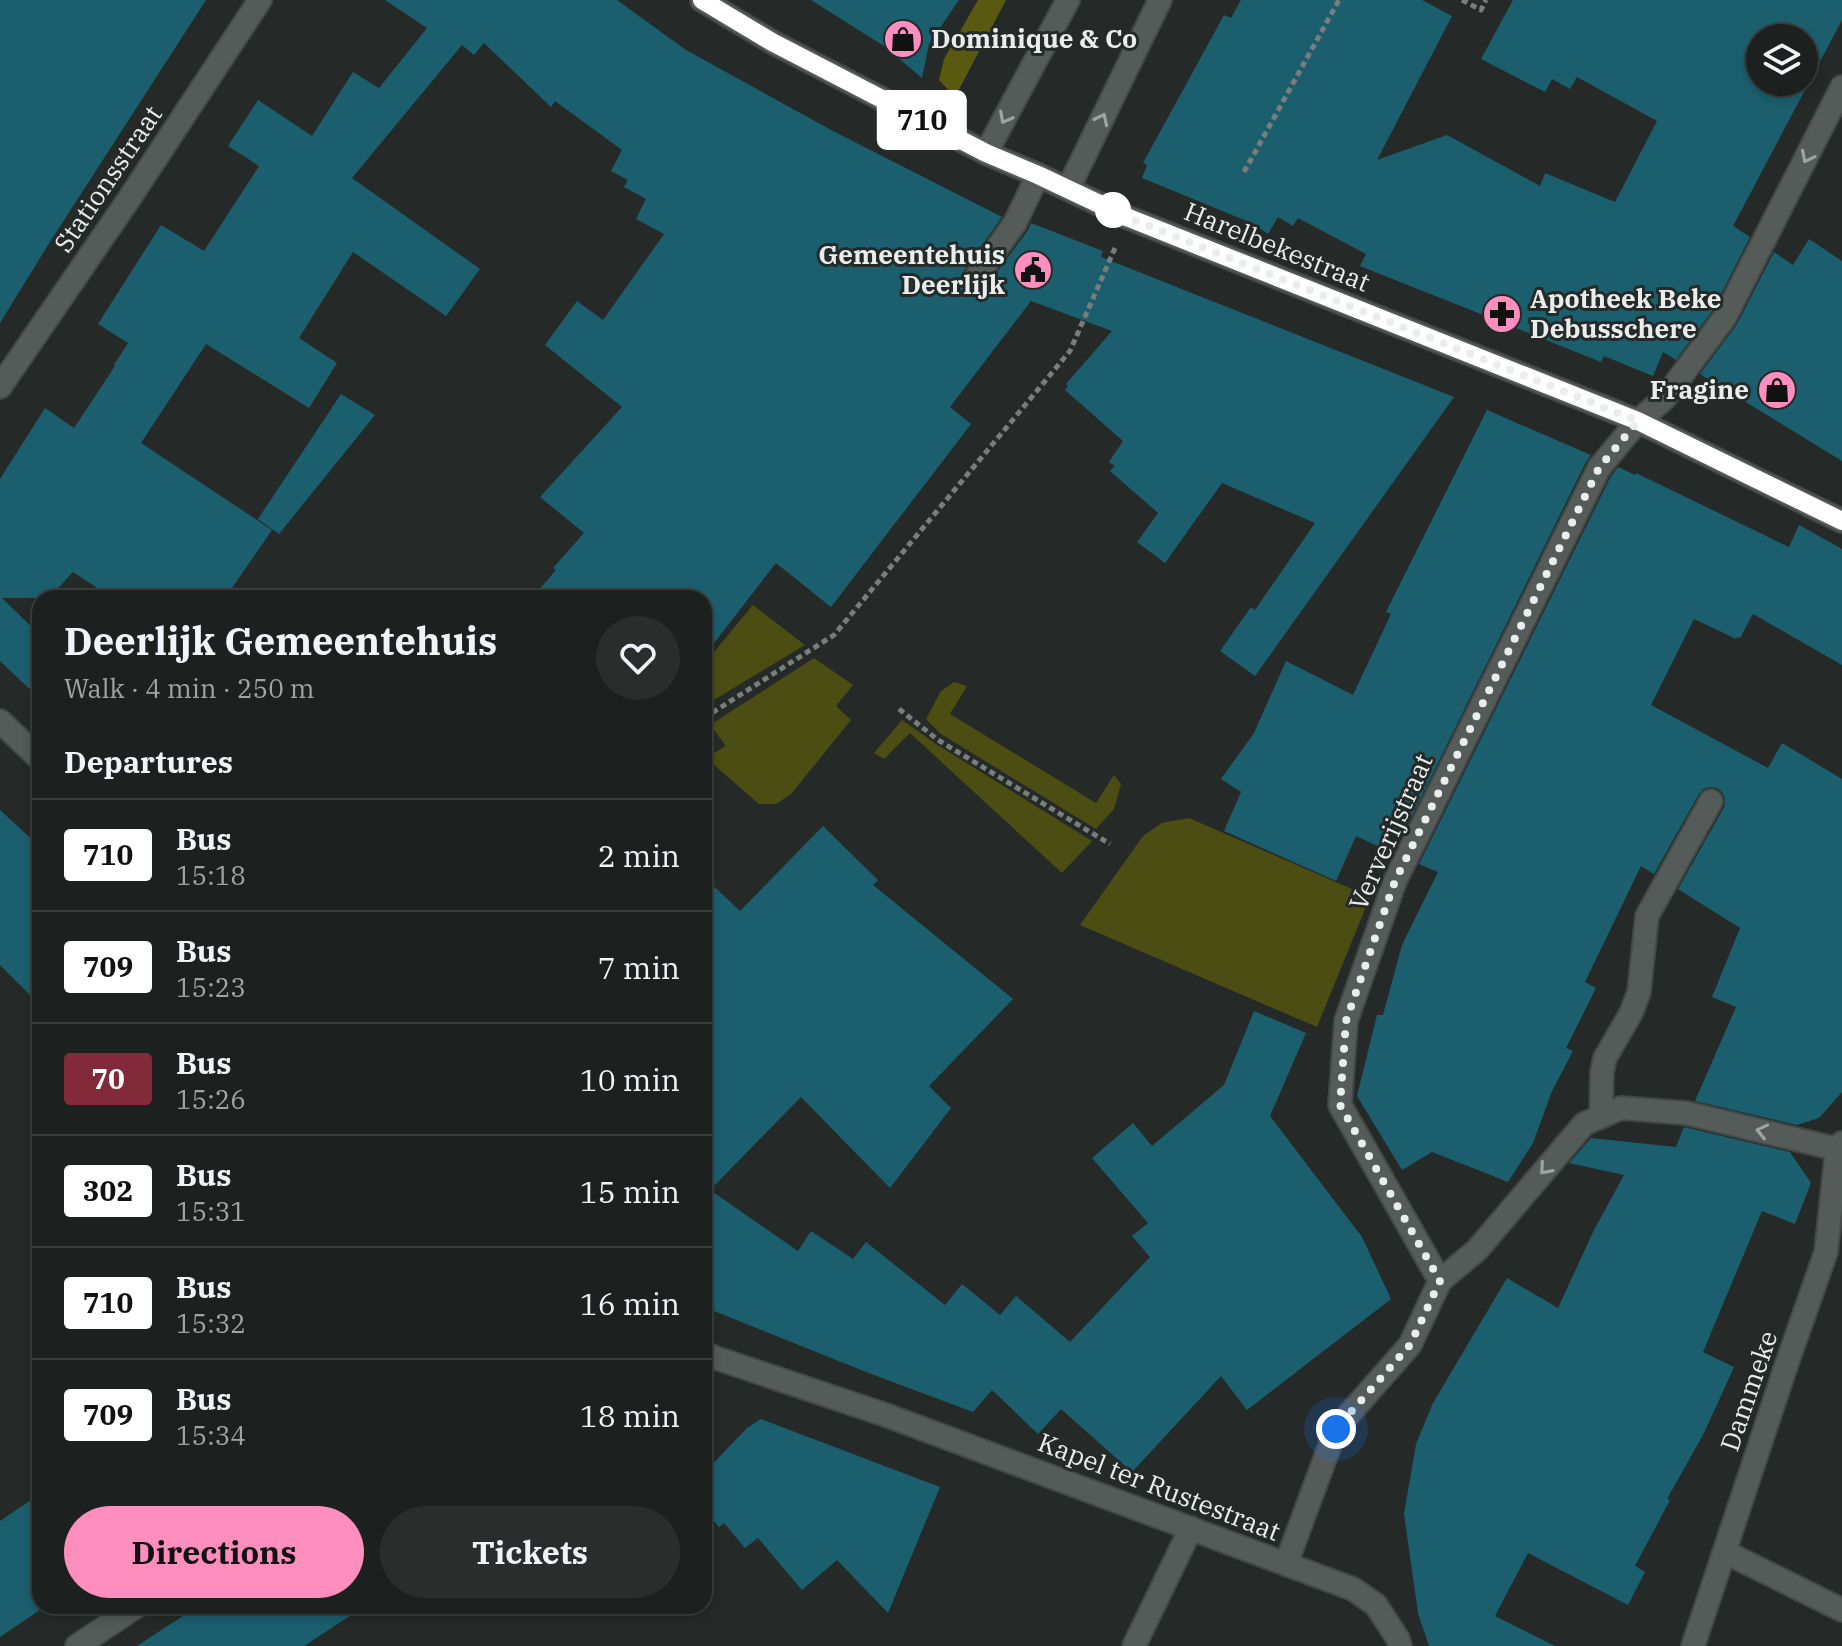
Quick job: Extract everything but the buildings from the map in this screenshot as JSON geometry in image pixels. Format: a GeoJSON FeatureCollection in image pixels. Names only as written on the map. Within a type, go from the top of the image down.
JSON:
{"type":"FeatureCollection","features":[{"type":"Feature","properties":{"kind":"street","name":"Stationsstraat"},"geometry":{"type":"LineString","coordinates":[[0,387],[260,0]]}},
{"type":"Feature","properties":{"kind":"street","name":"Harelbekestraat"},"geometry":{"type":"LineString","coordinates":[[702,0],[772,42],[986,153],[1129,218],[1638,421],[1842,521]]}},
{"type":"Feature","properties":{"kind":"street"},"geometry":{"type":"LineString","coordinates":[[986,153],[1068,0]]}},
{"type":"Feature","properties":{"kind":"street"},"geometry":{"type":"LineString","coordinates":[[1068,189],[1160,0]]}},
{"type":"Feature","properties":{"kind":"street","name":"Ververijstraat"},"geometry":{"type":"LineString","coordinates":[[1440,1281],[1340,1105],[1346,1021],[1395,881],[1599,468],[1638,421],[1664,399],[1725,317],[1842,87]]}},
{"type":"Feature","properties":{"kind":"street"},"geometry":{"type":"LineString","coordinates":[[975,279],[1015,223],[1038,175]]}},
{"type":"Feature","properties":{"kind":"street"},"geometry":{"type":"LineString","coordinates":[[0,721],[32,751]]}},
{"type":"Feature","properties":{"kind":"street"},"geometry":{"type":"LineString","coordinates":[[1601,1117],[1605,1058],[1631,1013],[1639,992],[1647,916],[1711,801]]}},
{"type":"Feature","properties":{"kind":"street"},"geometry":{"type":"LineString","coordinates":[[1440,1281],[1477,1250],[1584,1124],[1621,1108],[1686,1113],[1840,1148]]}},
{"type":"Feature","properties":{"kind":"street","name":"Dammeke"},"geometry":{"type":"LineString","coordinates":[[1693,1646],[1826,1252],[1840,1148]]}},
{"type":"Feature","properties":{"kind":"street","name":"Kapel ter Rustestraat"},"geometry":{"type":"LineString","coordinates":[[712,1356],[883,1414],[1286,1564],[1336,1429],[1410,1345],[1440,1281]]}},
{"type":"Feature","properties":{"kind":"street"},"geometry":{"type":"LineString","coordinates":[[1134,1646],[1191,1528]]}},
{"type":"Feature","properties":{"kind":"street"},"geometry":{"type":"LineString","coordinates":[[1725,1552],[1842,1610]]}},
{"type":"Feature","properties":{"kind":"street"},"geometry":{"type":"LineString","coordinates":[[1286,1564],[1353,1589],[1376,1605],[1400,1646]]}},
{"type":"Feature","properties":{"kind":"street"},"geometry":{"type":"LineString","coordinates":[[77,1646],[125,1614]]}},
{"type":"Feature","properties":{"kind":"path"},"geometry":{"type":"LineString","coordinates":[[1244,172],[1339,0]]}},
{"type":"Feature","properties":{"kind":"path"},"geometry":{"type":"LineString","coordinates":[[1462,0],[1481,10],[1486,0]]}},
{"type":"Feature","properties":{"kind":"path"},"geometry":{"type":"LineString","coordinates":[[712,713],[834,635],[1070,351],[1129,218]]}},
{"type":"Feature","properties":{"kind":"path"},"geometry":{"type":"LineString","coordinates":[[899,709],[938,740],[1110,844]]}},
{"type":"Feature","properties":{"kind":"shaded area"},"geometry":{"type":"Polygon","coordinates":[[[978,0],[1006,0],[955,97],[939,80],[944,59],[978,0]]]}},
{"type":"Feature","properties":{"kind":"shaded area"},"geometry":{"type":"Polygon","coordinates":[[[753,605],[805,645],[712,701],[712,654],[753,605]]]}},
{"type":"Feature","properties":{"kind":"shaded area"},"geometry":{"type":"Polygon","coordinates":[[[814,658],[853,685],[836,706],[851,720],[791,794],[776,804],[759,804],[712,763],[712,754],[726,746],[712,724],[814,658]]]}},
{"type":"Feature","properties":{"kind":"shaded area"},"geometry":{"type":"Polygon","coordinates":[[[954,682],[967,686],[950,714],[1096,803],[1114,775],[1121,784],[1114,809],[1096,829],[941,734],[926,719],[941,691],[954,682]]]}},
{"type":"Feature","properties":{"kind":"shaded area"},"geometry":{"type":"Polygon","coordinates":[[[902,720],[1092,841],[1062,873],[910,733],[884,759],[874,753],[902,720]]]}},
{"type":"Feature","properties":{"kind":"shaded area"},"geometry":{"type":"Polygon","coordinates":[[[1189,818],[1370,897],[1317,1027],[1080,925],[1143,836],[1162,823],[1189,818]]]}},
{"type":"Feature","properties":{"kind":"bus line","name":"710"},"geometry":{"type":"LineString","coordinates":[[702,0],[772,42],[986,153],[1129,218],[1638,421],[1842,521]]}},
{"type":"Feature","properties":{"kind":"place","name":"Dominique & Co"},"geometry":{"type":"Point","coordinates":[903,39]}},
{"type":"Feature","properties":{"kind":"place","name":"Gemeentehuis Deerlijk"},"geometry":{"type":"Point","coordinates":[1033,270]}},
{"type":"Feature","properties":{"kind":"place","name":"Apotheek Beke Debusschere"},"geometry":{"type":"Point","coordinates":[1502,314]}},
{"type":"Feature","properties":{"kind":"place","name":"Fragine"},"geometry":{"type":"Point","coordinates":[1777,390]}},
{"type":"Feature","properties":{"kind":"route"},"geometry":{"type":"LineString","coordinates":[[1113,210],[1105,206],[1638,421],[1599,468],[1395,881],[1346,1021],[1340,1105],[1440,1281],[1410,1345],[1336,1429]]}}]}
